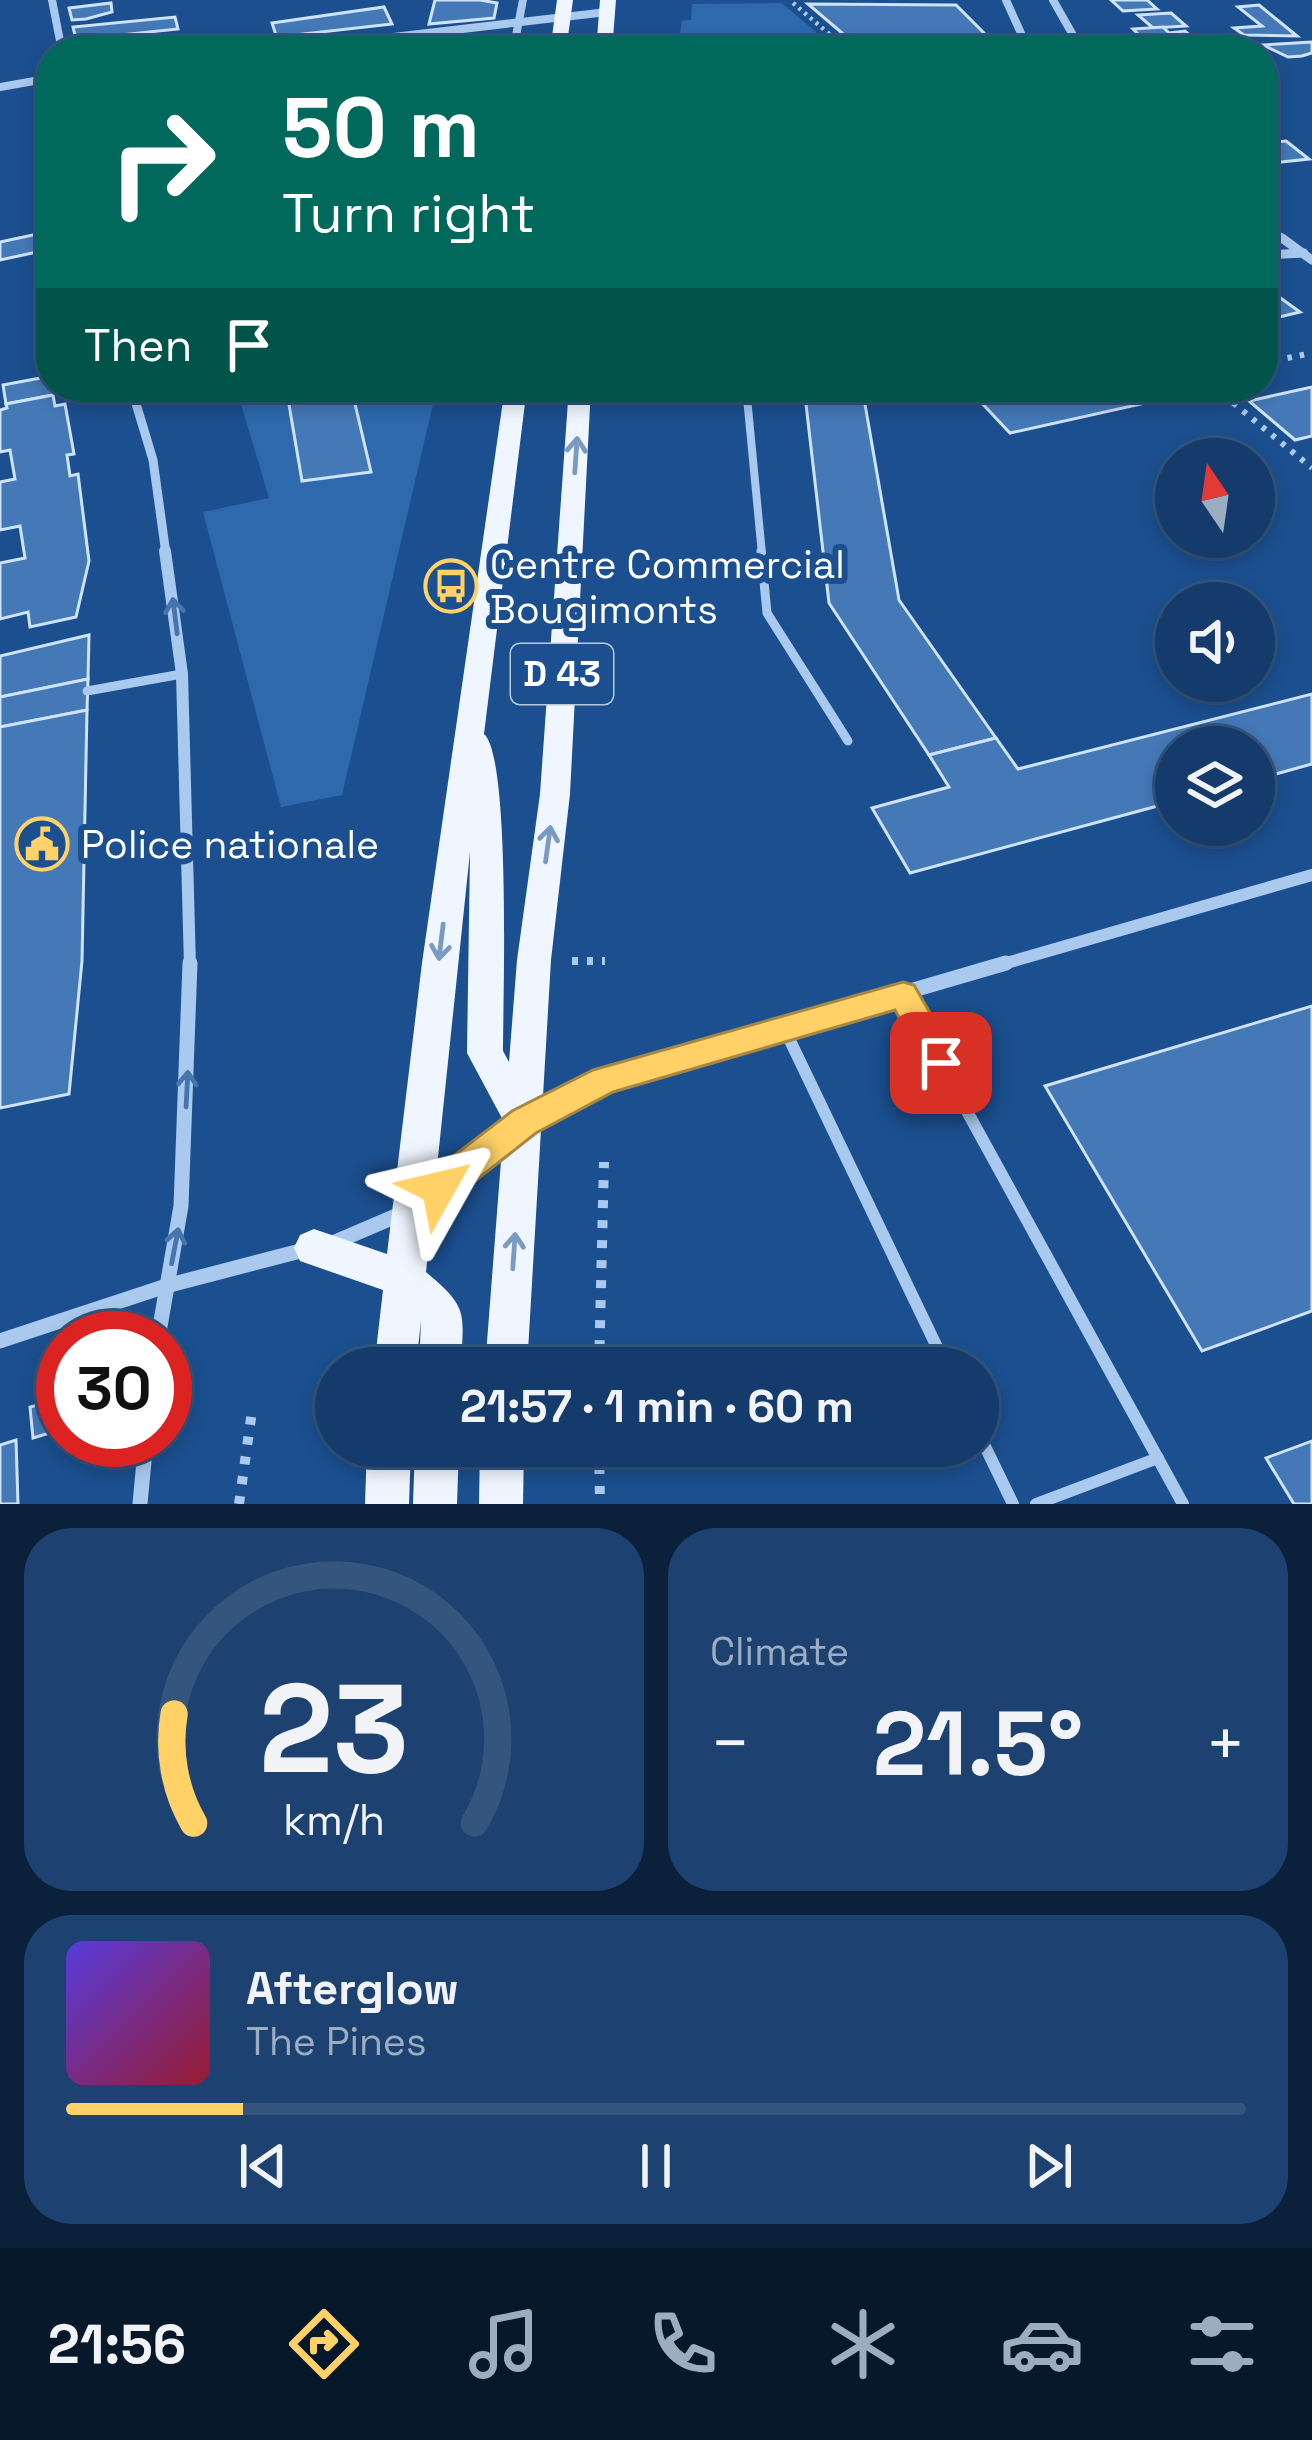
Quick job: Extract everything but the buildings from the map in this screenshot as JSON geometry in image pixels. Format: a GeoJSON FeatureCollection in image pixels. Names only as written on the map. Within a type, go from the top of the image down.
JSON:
{"type":"FeatureCollection","features":[{"type":"Feature","properties":{"kind":"main road"},"geometry":{"type":"LineString","coordinates":[[560,36],[565,0]]}},
{"type":"Feature","properties":{"kind":"main road"},"geometry":{"type":"LineString","coordinates":[[605,36],[607,6]]}},
{"type":"Feature","properties":{"kind":"main road","name":"D 43"},"geometry":{"type":"LineString","coordinates":[[397,1347],[472,700],[514,402]]}},
{"type":"Feature","properties":{"kind":"main road","name":"D 43"},"geometry":{"type":"LineString","coordinates":[[508,1347],[536,939],[555,794],[579,402]]}},
{"type":"Feature","properties":{"kind":"main road"},"geometry":{"type":"LineString","coordinates":[[472,700],[486,806],[485,1053],[524,1122]]}},
{"type":"Feature","properties":{"kind":"main road"},"geometry":{"type":"LineString","coordinates":[[314,1248],[404,1278],[442,1312],[441,1347]]}},
{"type":"Feature","properties":{"kind":"main road"},"geometry":{"type":"LineString","coordinates":[[387,1504],[388,1467]]}},
{"type":"Feature","properties":{"kind":"main road"},"geometry":{"type":"LineString","coordinates":[[435,1504],[436,1467]]}},
{"type":"Feature","properties":{"kind":"main road"},"geometry":{"type":"LineString","coordinates":[[501,1504],[502,1467]]}},
{"type":"Feature","properties":{"kind":"street"},"geometry":{"type":"LineString","coordinates":[[52,0],[59,36]]}},
{"type":"Feature","properties":{"kind":"street"},"geometry":{"type":"LineString","coordinates":[[515,36],[523,0]]}},
{"type":"Feature","properties":{"kind":"street"},"geometry":{"type":"LineString","coordinates":[[1006,0],[1022,36]]}},
{"type":"Feature","properties":{"kind":"street"},"geometry":{"type":"LineString","coordinates":[[1053,0],[1073,36]]}},
{"type":"Feature","properties":{"kind":"street"},"geometry":{"type":"LineString","coordinates":[[414,36],[562,20],[607,6]]}},
{"type":"Feature","properties":{"kind":"street"},"geometry":{"type":"LineString","coordinates":[[0,87],[36,81]]}},
{"type":"Feature","properties":{"kind":"street"},"geometry":{"type":"LineString","coordinates":[[1278,234],[1308,255]]}},
{"type":"Feature","properties":{"kind":"street"},"geometry":{"type":"LineString","coordinates":[[136,402],[153,460],[182,674],[191,1002],[182,1206],[162,1311]]}},
{"type":"Feature","properties":{"kind":"street"},"geometry":{"type":"LineString","coordinates":[[0,1341],[166,1286],[348,1240],[410,1210],[524,1122],[605,1080],[1312,875]]}},
{"type":"Feature","properties":{"kind":"street"},"geometry":{"type":"LineString","coordinates":[[140,1504],[143,1467]]}},
{"type":"Feature","properties":{"kind":"lane"},"geometry":{"type":"LineString","coordinates":[[747,402],[767,613],[848,742]]}},
{"type":"Feature","properties":{"kind":"lane"},"geometry":{"type":"LineString","coordinates":[[87,691],[182,674]]}},
{"type":"Feature","properties":{"kind":"lane"},"geometry":{"type":"LineString","coordinates":[[903,994],[1183,1504]]}},
{"type":"Feature","properties":{"kind":"lane"},"geometry":{"type":"LineString","coordinates":[[784,1028],[937,1347]]}},
{"type":"Feature","properties":{"kind":"lane"},"geometry":{"type":"LineString","coordinates":[[1036,1504],[1158,1458]]}},
{"type":"Feature","properties":{"kind":"lane"},"geometry":{"type":"LineString","coordinates":[[995,1467],[1013,1504]]}},
{"type":"Feature","properties":{"kind":"path"},"geometry":{"type":"LineString","coordinates":[[793,3],[832,36]]}},
{"type":"Feature","properties":{"kind":"path"},"geometry":{"type":"LineString","coordinates":[[1278,360],[1312,353]]}},
{"type":"Feature","properties":{"kind":"path"},"geometry":{"type":"LineString","coordinates":[[1232,402],[1312,468]]}},
{"type":"Feature","properties":{"kind":"path"},"geometry":{"type":"LineString","coordinates":[[600,1347],[604,1162]]}},
{"type":"Feature","properties":{"kind":"path"},"geometry":{"type":"LineString","coordinates":[[239,1504],[252,1411]]}},
{"type":"Feature","properties":{"kind":"path"},"geometry":{"type":"LineString","coordinates":[[599,1467],[600,1504]]}},
{"type":"Feature","properties":{"kind":"shaded area"},"geometry":{"type":"Polygon","coordinates":[[[782,3],[820,36],[660,36],[680,33],[682,21],[691,20],[692,4],[782,3]]]}},
{"type":"Feature","properties":{"kind":"shaded area"},"geometry":{"type":"Polygon","coordinates":[[[240,402],[434,402],[342,795],[281,807],[203,512],[269,498],[240,402]]]}},
{"type":"Feature","properties":{"kind":"place","name":"Centre Commercial Bougimonts"},"geometry":{"type":"Point","coordinates":[451,586]}},
{"type":"Feature","properties":{"kind":"place","name":"Police nationale"},"geometry":{"type":"Point","coordinates":[42,844]}},
{"type":"Feature","properties":{"kind":"route"},"geometry":{"type":"LineString","coordinates":[[439,1188],[524,1122],[605,1080],[903,994],[941,1063]]}}]}
